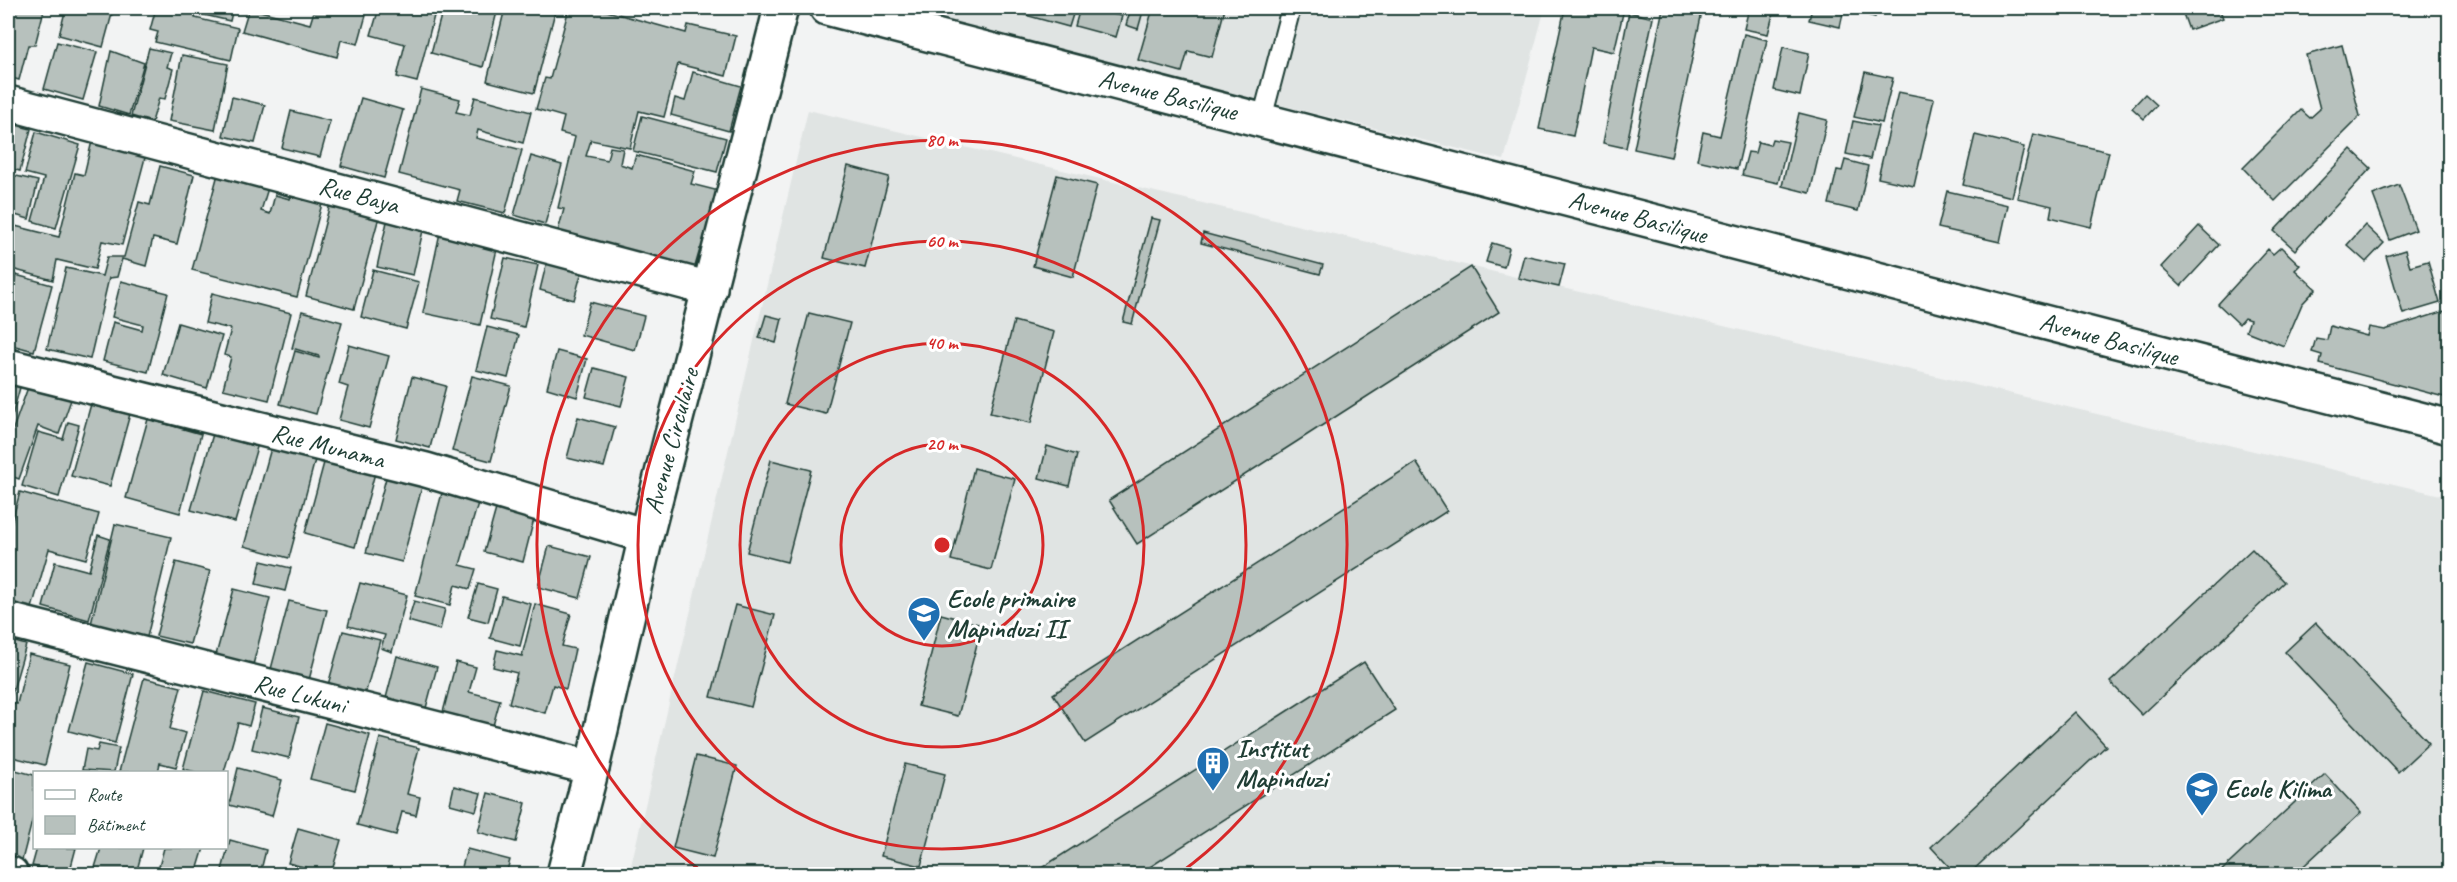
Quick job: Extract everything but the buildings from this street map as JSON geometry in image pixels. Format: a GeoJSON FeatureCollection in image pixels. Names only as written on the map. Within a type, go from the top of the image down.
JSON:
{"type":"FeatureCollection","features":[{"type":"Feature","properties":{"kind":"street","name":"Avenue Circulaire"},"geometry":{"type":"LineString","coordinates":[[564,874],[592,768],[646,536],[781,8]]}},
{"type":"Feature","properties":{"kind":"street","name":"Avenue Basilique"},"geometry":{"type":"LineString","coordinates":[[827,8],[2450,427]]}},
{"type":"Feature","properties":{"kind":"street","name":"Rue Baya"},"geometry":{"type":"LineString","coordinates":[[8,103],[710,290]]}},
{"type":"Feature","properties":{"kind":"street","name":"Rue Munama"},"geometry":{"type":"LineString","coordinates":[[8,366],[426,470],[646,536]]}},
{"type":"Feature","properties":{"kind":"street","name":"Rue Lukuni"},"geometry":{"type":"LineString","coordinates":[[8,620],[592,768]]}},
{"type":"Feature","properties":{"kind":"lane"},"geometry":{"type":"LineString","coordinates":[[1262,119],[1291,8]]}},
{"type":"Feature","properties":{"kind":"shaded area"},"geometry":{"type":"Polygon","coordinates":[[[887,8],[1545,8],[1504,160],[887,8]]]}},
{"type":"Feature","properties":{"kind":"shaded area"},"geometry":{"type":"Polygon","coordinates":[[[808,110],[2449,497],[2449,874],[629,874],[808,110]]]}},
{"type":"Feature","properties":{"kind":"place","name":"Ecole primaire Mapinduzi II"},"geometry":{"type":"Point","coordinates":[924,642]}},
{"type":"Feature","properties":{"kind":"place","name":"Institut Mapinduzi"},"geometry":{"type":"Point","coordinates":[1213,792]}},
{"type":"Feature","properties":{"kind":"place","name":"Ecole Kilima"},"geometry":{"type":"Point","coordinates":[2202,817]}}]}
